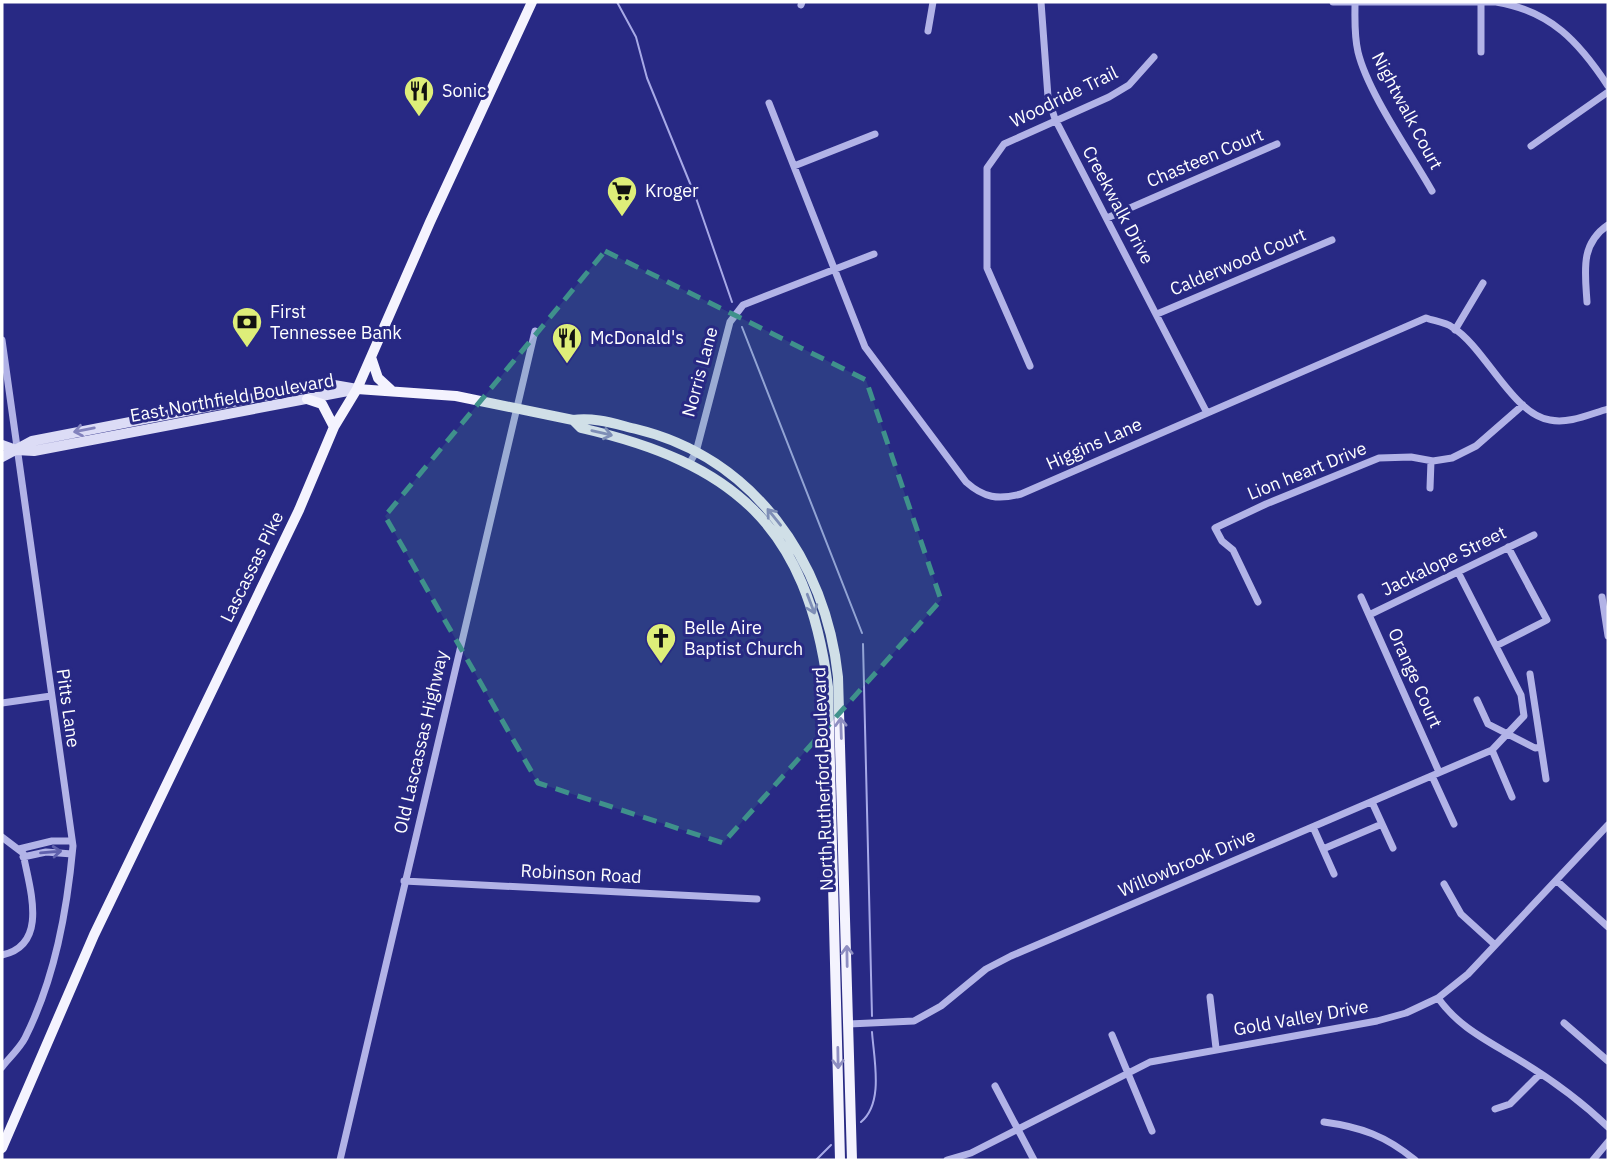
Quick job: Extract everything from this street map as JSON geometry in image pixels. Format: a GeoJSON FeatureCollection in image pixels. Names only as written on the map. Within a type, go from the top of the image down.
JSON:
{"type":"FeatureCollection","features":[{"type":"Feature","properties":{"kind":"main road","name":"Lascassas Pike"},"geometry":{"type":"LineString","coordinates":[[2,1148],[94,935],[299,510],[334,427],[357,389],[532,2]]}},
{"type":"Feature","properties":{"kind":"main road"},"geometry":{"type":"LineString","coordinates":[[371,357],[378,378],[391,390]]}},
{"type":"Feature","properties":{"kind":"main road","name":"East Northfield Boulevard"},"geometry":{"type":"LineString","coordinates":[[2,444],[16,450],[34,451],[123,428],[305,388],[334,385],[357,389]]}},
{"type":"Feature","properties":{"kind":"main road","name":"North Rutherford Boulevard"},"geometry":{"type":"LineString","coordinates":[[357,389],[456,396],[573,420],[588,418],[652,433],[696,452],[747,487],[795,543],[827,612],[838,677],[852,1160]]}},
{"type":"Feature","properties":{"kind":"main road","name":"East Northfield Boulevard"},"geometry":{"type":"LineString","coordinates":[[123,428],[357,389]]}},
{"type":"Feature","properties":{"kind":"main road"},"geometry":{"type":"LineString","coordinates":[[307,399],[322,404],[334,427]]}},
{"type":"Feature","properties":{"kind":"main road","name":"North Rutherford Boulevard"},"geometry":{"type":"LineString","coordinates":[[573,420],[580,428],[635,441],[721,481],[747,503],[786,551],[815,614],[828,687],[840,1160]]}},
{"type":"Feature","properties":{"kind":"main road","name":"East Northfield Boulevard"},"geometry":{"type":"LineString","coordinates":[[2,457],[16,450]]}},
{"type":"Feature","properties":{"kind":"street"},"geometry":{"type":"LineString","coordinates":[[928,32],[933,2]]}},
{"type":"Feature","properties":{"kind":"street","name":"Creekwalk Drive"},"geometry":{"type":"LineString","coordinates":[[1041,2],[1048,97],[1055,119],[1206,411]]}},
{"type":"Feature","properties":{"kind":"street"},"geometry":{"type":"LineString","coordinates":[[1333,2],[1516,5],[1554,23],[1585,52],[1608,86]]}},
{"type":"Feature","properties":{"kind":"street","name":"Nightwalk Court"},"geometry":{"type":"LineString","coordinates":[[1355,3],[1354,31],[1359,55],[1373,88],[1432,191]]}},
{"type":"Feature","properties":{"kind":"street"},"geometry":{"type":"LineString","coordinates":[[1481,3],[1481,52]]}},
{"type":"Feature","properties":{"kind":"street","name":"Woodride Trail"},"geometry":{"type":"LineString","coordinates":[[1030,366],[987,268],[987,168],[1004,144],[1129,85],[1154,57]]}},
{"type":"Feature","properties":{"kind":"street"},"geometry":{"type":"LineString","coordinates":[[1531,146],[1608,92]]}},
{"type":"Feature","properties":{"kind":"street","name":"Higgins Lane"},"geometry":{"type":"LineString","coordinates":[[769,103],[865,347],[966,482],[979,494],[1001,499],[1021,494],[1206,411],[1426,318],[1455,330],[1475,347],[1522,405],[1546,420],[1562,421],[1608,409]]}},
{"type":"Feature","properties":{"kind":"street"},"geometry":{"type":"LineString","coordinates":[[794,166],[875,134]]}},
{"type":"Feature","properties":{"kind":"street","name":"Chasteen Court"},"geometry":{"type":"LineString","coordinates":[[1107,218],[1277,144]]}},
{"type":"Feature","properties":{"kind":"street"},"geometry":{"type":"LineString","coordinates":[[1587,302],[1587,247],[1597,233],[1608,225]]}},
{"type":"Feature","properties":{"kind":"street","name":"Calderwood Court"},"geometry":{"type":"LineString","coordinates":[[1157,314],[1332,240]]}},
{"type":"Feature","properties":{"kind":"street","name":"Norris Lane"},"geometry":{"type":"LineString","coordinates":[[689,464],[696,452],[730,322],[743,305],[874,254]]}},
{"type":"Feature","properties":{"kind":"street"},"geometry":{"type":"LineString","coordinates":[[1455,330],[1483,284]]}},
{"type":"Feature","properties":{"kind":"street","name":"Old Lascassas Highway"},"geometry":{"type":"LineString","coordinates":[[340,1160],[535,331]]}},
{"type":"Feature","properties":{"kind":"street","name":"Pitts Lane"},"geometry":{"type":"LineString","coordinates":[[2,340],[72,841],[68,904],[54,960],[25,1040],[2,1067]]}},
{"type":"Feature","properties":{"kind":"street","name":"Lion heart Drive"},"geometry":{"type":"LineString","coordinates":[[1258,602],[1233,550],[1222,541],[1215,528],[1266,503],[1379,458],[1411,457],[1431,461],[1452,457],[1475,446],[1522,405]]}},
{"type":"Feature","properties":{"kind":"street"},"geometry":{"type":"LineString","coordinates":[[1430,488],[1431,461]]}},
{"type":"Feature","properties":{"kind":"street","name":"Jackalope Street"},"geometry":{"type":"LineString","coordinates":[[1369,615],[1534,535]]}},
{"type":"Feature","properties":{"kind":"street"},"geometry":{"type":"LineString","coordinates":[[1458,572],[1496,646],[1547,620],[1508,547]]}},
{"type":"Feature","properties":{"kind":"street","name":"Orange Court"},"geometry":{"type":"LineString","coordinates":[[1361,597],[1436,774],[1454,824]]}},
{"type":"Feature","properties":{"kind":"street"},"geometry":{"type":"LineString","coordinates":[[1602,597],[1608,636]]}},
{"type":"Feature","properties":{"kind":"street","name":"Willowbrook Drive"},"geometry":{"type":"LineString","coordinates":[[849,1024],[914,1021],[941,1006],[986,969],[1011,956],[1492,750],[1524,716],[1519,687],[1496,646]]}},
{"type":"Feature","properties":{"kind":"street"},"geometry":{"type":"LineString","coordinates":[[1530,674],[1546,779]]}},
{"type":"Feature","properties":{"kind":"street"},"geometry":{"type":"LineString","coordinates":[[2,703],[51,696]]}},
{"type":"Feature","properties":{"kind":"street"},"geometry":{"type":"LineString","coordinates":[[1477,700],[1488,724],[1535,748],[1541,747]]}},
{"type":"Feature","properties":{"kind":"street"},"geometry":{"type":"LineString","coordinates":[[1492,750],[1512,797]]}},
{"type":"Feature","properties":{"kind":"street"},"geometry":{"type":"LineString","coordinates":[[1373,802],[1393,848]]}},
{"type":"Feature","properties":{"kind":"street"},"geometry":{"type":"LineString","coordinates":[[1323,849],[1382,824]]}},
{"type":"Feature","properties":{"kind":"street","name":"Gold Valley Drive"},"geometry":{"type":"LineString","coordinates":[[947,1160],[971,1153],[1019,1130],[1150,1062],[1377,1021],[1406,1013],[1438,998],[1468,974],[1608,825]]}},
{"type":"Feature","properties":{"kind":"street"},"geometry":{"type":"LineString","coordinates":[[1313,827],[1334,874]]}},
{"type":"Feature","properties":{"kind":"street"},"geometry":{"type":"LineString","coordinates":[[2,837],[21,853],[33,908],[32,932],[20,948],[2,955]]}},
{"type":"Feature","properties":{"kind":"street"},"geometry":{"type":"LineString","coordinates":[[21,853],[52,841],[72,841]]}},
{"type":"Feature","properties":{"kind":"street"},"geometry":{"type":"LineString","coordinates":[[21,853],[72,854]]}},
{"type":"Feature","properties":{"kind":"street","name":"Robinson Road"},"geometry":{"type":"LineString","coordinates":[[404,881],[757,899]]}},
{"type":"Feature","properties":{"kind":"street"},"geometry":{"type":"LineString","coordinates":[[1557,881],[1608,927]]}},
{"type":"Feature","properties":{"kind":"street"},"geometry":{"type":"LineString","coordinates":[[1444,884],[1461,914],[1494,944]]}},
{"type":"Feature","properties":{"kind":"street"},"geometry":{"type":"LineString","coordinates":[[1210,997],[1216,1048]]}},
{"type":"Feature","properties":{"kind":"street"},"geometry":{"type":"LineString","coordinates":[[1438,998],[1452,1017],[1477,1037],[1563,1089],[1608,1127]]}},
{"type":"Feature","properties":{"kind":"street"},"geometry":{"type":"LineString","coordinates":[[1564,1023],[1608,1061]]}},
{"type":"Feature","properties":{"kind":"street"},"geometry":{"type":"LineString","coordinates":[[1112,1035],[1152,1131]]}},
{"type":"Feature","properties":{"kind":"street"},"geometry":{"type":"LineString","coordinates":[[1495,1108],[1510,1104],[1540,1074]]}},
{"type":"Feature","properties":{"kind":"street"},"geometry":{"type":"LineString","coordinates":[[995,1086],[1034,1160]]}},
{"type":"Feature","properties":{"kind":"street"},"geometry":{"type":"LineString","coordinates":[[1324,1122],[1358,1126],[1387,1138],[1415,1160]]}},
{"type":"Feature","properties":{"kind":"street"},"geometry":{"type":"LineString","coordinates":[[1593,1160],[1608,1142]]}},
{"type":"Feature","properties":{"kind":"highlighted area"},"geometry":{"type":"Polygon","coordinates":[[[605,251],[866,380],[941,600],[723,843],[538,783],[385,516],[605,251]]]}},
{"type":"Feature","properties":{"kind":"waterway"},"geometry":{"type":"LineString","coordinates":[[617,2],[636,37],[647,78],[696,198],[732,302]]}},
{"type":"Feature","properties":{"kind":"waterway"},"geometry":{"type":"LineString","coordinates":[[742,327],[862,633]]}},
{"type":"Feature","properties":{"kind":"waterway"},"geometry":{"type":"LineString","coordinates":[[863,644],[872,1016]]}},
{"type":"Feature","properties":{"kind":"waterway"},"geometry":{"type":"LineString","coordinates":[[861,1122],[873,1104],[875,1093],[872,1032]]}},
{"type":"Feature","properties":{"kind":"waterway"},"geometry":{"type":"LineString","coordinates":[[816,1160],[831,1145]]}},
{"type":"Feature","properties":{"kind":"place","name":"Sonic"},"geometry":{"type":"Point","coordinates":[419,118]}},
{"type":"Feature","properties":{"kind":"place","name":"Kroger"},"geometry":{"type":"Point","coordinates":[622,218]}},
{"type":"Feature","properties":{"kind":"place","name":"First Tennessee Bank"},"geometry":{"type":"Point","coordinates":[247,349]}},
{"type":"Feature","properties":{"kind":"place","name":"McDonald's"},"geometry":{"type":"Point","coordinates":[567,365]}},
{"type":"Feature","properties":{"kind":"place","name":"Belle Aire Baptist Church"},"geometry":{"type":"Point","coordinates":[661,665]}}]}
